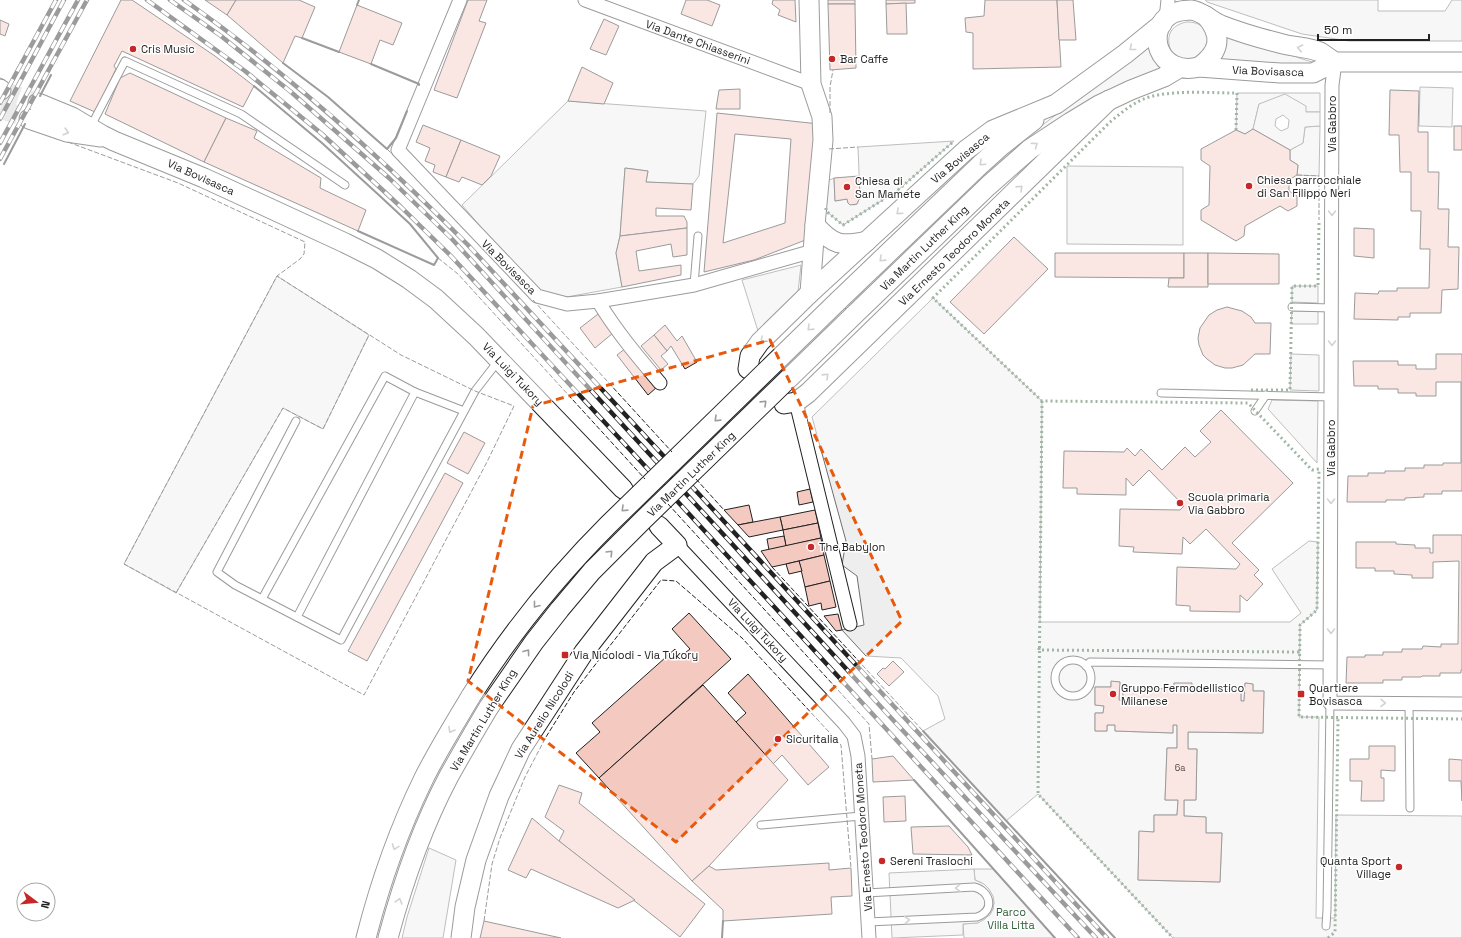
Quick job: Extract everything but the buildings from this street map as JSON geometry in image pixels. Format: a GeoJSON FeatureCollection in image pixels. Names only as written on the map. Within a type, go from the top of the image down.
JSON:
{"type":"FeatureCollection","features":[{"type":"Feature","properties":{"kind":"street","name":"Via Bovisasca"},"geometry":{"type":"LineString","coordinates":[[460,0],[398,150],[537,296],[567,304],[598,301],[694,285],[813,251]]}},
{"type":"Feature","properties":{"kind":"street","name":"Via Dante Chiasserini"},"geometry":{"type":"LineString","coordinates":[[585,0],[811,84]]}},
{"type":"Feature","properties":{"kind":"street"},"geometry":{"type":"LineString","coordinates":[[809,0],[811,84],[822,118],[823,140],[810,293]]}},
{"type":"Feature","properties":{"kind":"street"},"geometry":{"type":"LineString","coordinates":[[1168,0],[1164,22],[1158,32],[1159,50],[1170,65],[1179,68]]}},
{"type":"Feature","properties":{"kind":"street","name":"Via Bovisasca"},"geometry":{"type":"LineString","coordinates":[[748,369],[750,356],[756,346],[810,293],[966,150],[993,130],[1056,104],[1125,54],[1173,13],[1182,10],[1194,9],[1220,25],[1278,43],[1320,52],[1335,62]]}},
{"type":"Feature","properties":{"kind":"street"},"geometry":{"type":"LineString","coordinates":[[1194,9],[1214,26],[1217,38],[1216,50],[1209,60],[1199,67]]}},
{"type":"Feature","properties":{"kind":"street","name":"Via Bovisasca"},"geometry":{"type":"LineString","coordinates":[[1110,100],[1164,77],[1179,68],[1189,70],[1199,67],[1280,73],[1313,73],[1335,62],[1462,62]]}},
{"type":"Feature","properties":{"kind":"street","name":"Via Gabbro"},"geometry":{"type":"LineString","coordinates":[[1330,703],[1332,86],[1335,62]]}},
{"type":"Feature","properties":{"kind":"street","name":"Via Martin Luther King"},"geometry":{"type":"LineString","coordinates":[[388,938],[402,892],[427,824],[449,776],[489,707],[512,672],[548,623],[601,562],[853,316],[1011,165],[1056,131],[1110,100]]}},
{"type":"Feature","properties":{"kind":"street","name":"Via Ernesto Teodoro Moneta"},"geometry":{"type":"LineString","coordinates":[[850,624],[790,403],[808,393],[1110,100]]}},
{"type":"Feature","properties":{"kind":"street","name":"Via Martin Luther King"},"geometry":{"type":"LineString","coordinates":[[366,938],[382,884],[406,819],[432,763],[471,696],[520,625],[573,561],[609,524],[838,301],[993,153],[1056,104]]}},
{"type":"Feature","properties":{"kind":"street","name":"Via Bovisasca"},"geometry":{"type":"LineString","coordinates":[[33,111],[67,132],[89,132],[204,178],[362,251],[393,269]]}},
{"type":"Feature","properties":{"kind":"street","name":"Via Bovisasca"},"geometry":{"type":"LineString","coordinates":[[815,225],[827,238],[837,242],[849,245],[867,240]]}},
{"type":"Feature","properties":{"kind":"street","name":"Via Luigi Tukory"},"geometry":{"type":"LineString","coordinates":[[393,269],[449,310],[623,489]]}},
{"type":"Feature","properties":{"kind":"street"},"geometry":{"type":"LineString","coordinates":[[598,301],[624,339],[660,383]]}},
{"type":"Feature","properties":{"kind":"street","name":"Via Luigi Tukory"},"geometry":{"type":"LineString","coordinates":[[659,526],[844,723],[854,736]]}},
{"type":"Feature","properties":{"kind":"street","name":"Via Aurelio Nicolodi"},"geometry":{"type":"LineString","coordinates":[[461,938],[465,907],[476,860],[499,796],[522,749],[584,652],[654,562],[677,545]]}},
{"type":"Feature","properties":{"kind":"street"},"geometry":{"type":"LineString","coordinates":[[1330,703],[1462,704]]}},
{"type":"Feature","properties":{"kind":"street","name":"Via Ernesto Teodoro Moneta"},"geometry":{"type":"LineString","coordinates":[[854,736],[858,756],[869,938]]}},
{"type":"Feature","properties":{"kind":"lane"},"geometry":{"type":"LineString","coordinates":[[89,132],[125,61],[241,114],[345,185]]}},
{"type":"Feature","properties":{"kind":"lane"},"geometry":{"type":"LineString","coordinates":[[694,285],[698,236]]}},
{"type":"Feature","properties":{"kind":"lane"},"geometry":{"type":"LineString","coordinates":[[1292,307],[1332,308]]}},
{"type":"Feature","properties":{"kind":"lane"},"geometry":{"type":"LineString","coordinates":[[296,421],[216,572],[235,585],[341,640],[475,391],[499,360]]}},
{"type":"Feature","properties":{"kind":"lane"},"geometry":{"type":"LineString","coordinates":[[262,599],[385,376],[415,392],[464,411]]}},
{"type":"Feature","properties":{"kind":"lane"},"geometry":{"type":"LineString","coordinates":[[297,617],[415,392]]}},
{"type":"Feature","properties":{"kind":"lane"},"geometry":{"type":"LineString","coordinates":[[1161,392],[1332,397]]}},
{"type":"Feature","properties":{"kind":"lane"},"geometry":{"type":"LineString","coordinates":[[1255,411],[1266,395]]}},
{"type":"Feature","properties":{"kind":"lane"},"geometry":{"type":"LineString","coordinates":[[1067,660],[1082,662],[1086,666],[1090,670],[1091,678],[1089,687],[1085,692],[1079,696],[1073,697],[1062,694],[1054,680],[1057,668],[1067,660]]}},
{"type":"Feature","properties":{"kind":"lane"},"geometry":{"type":"LineString","coordinates":[[1086,666],[1090,662],[1331,665]]}},
{"type":"Feature","properties":{"kind":"lane"},"geometry":{"type":"LineString","coordinates":[[1326,926],[1330,703]]}},
{"type":"Feature","properties":{"kind":"lane"},"geometry":{"type":"LineString","coordinates":[[1409,703],[1410,808]]}},
{"type":"Feature","properties":{"kind":"lane"},"geometry":{"type":"LineString","coordinates":[[761,825],[861,816]]}},
{"type":"Feature","properties":{"kind":"lane"},"geometry":{"type":"LineString","coordinates":[[866,893],[974,887],[981,889],[987,894],[989,899],[989,904],[986,911],[977,917],[868,922]]}},
{"type":"Feature","properties":{"kind":"highlighted area"},"geometry":{"type":"Polygon","coordinates":[[[770,340],[902,621],[676,842],[468,681],[533,406],[770,340]]]}},
{"type":"Feature","properties":{"kind":"green space"},"geometry":{"type":"Polygon","coordinates":[[[1205,0],[1378,0],[1378,11],[1445,11],[1452,0],[1462,0],[1462,41],[1349,41],[1302,34],[1207,2],[1205,0]]]}},
{"type":"Feature","properties":{"kind":"green space"},"geometry":{"type":"Polygon","coordinates":[[[1192,22],[1200,25],[1207,35],[1210,45],[1193,64],[1173,57],[1169,45],[1169,35],[1171,31],[1179,24],[1192,22]]]}},
{"type":"Feature","properties":{"kind":"green space"},"geometry":{"type":"Polygon","coordinates":[[[1225,34],[1318,64],[1219,64],[1224,49],[1225,34]]]}},
{"type":"Feature","properties":{"kind":"green space"},"geometry":{"type":"Polygon","coordinates":[[[1149,45],[1161,69],[1088,101],[1056,120],[1015,149],[847,310],[845,308],[1013,147],[1149,45]]]}},
{"type":"Feature","properties":{"kind":"green space"},"geometry":{"type":"Polygon","coordinates":[[[1237,93],[1320,93],[1320,112],[1306,112],[1259,104],[1253,129],[1245,134],[1236,130],[1237,93]]]}},
{"type":"Feature","properties":{"kind":"green space"},"geometry":{"type":"Polygon","coordinates":[[[568,101],[706,111],[699,176],[693,184],[646,182],[648,171],[625,168],[620,236],[616,253],[622,287],[561,298],[536,291],[462,205],[568,101]]]}},
{"type":"Feature","properties":{"kind":"green space"},"geometry":{"type":"Polygon","coordinates":[[[1320,126],[1319,176],[1297,175],[1298,165],[1290,160],[1290,150],[1303,143],[1305,127],[1320,126]]]}},
{"type":"Feature","properties":{"kind":"green space"},"geometry":{"type":"Polygon","coordinates":[[[954,141],[897,191],[843,225],[826,211],[827,181],[834,178],[835,201],[847,199],[848,203],[854,205],[857,204],[860,197],[858,147],[954,141]]]}},
{"type":"Feature","properties":{"kind":"green space"},"geometry":{"type":"Polygon","coordinates":[[[1067,166],[1183,167],[1183,245],[1067,244],[1067,166]]]}},
{"type":"Feature","properties":{"kind":"green space"},"geometry":{"type":"Polygon","coordinates":[[[277,276],[369,335],[323,429],[283,408],[176,593],[124,564],[277,276]]]}},
{"type":"Feature","properties":{"kind":"green space"},"geometry":{"type":"Polygon","coordinates":[[[1292,286],[1318,286],[1318,303],[1292,302],[1292,286]]]}},
{"type":"Feature","properties":{"kind":"green space"},"geometry":{"type":"Polygon","coordinates":[[[933,298],[1042,401],[1040,622],[1290,622],[1301,613],[1272,569],[1309,541],[1318,542],[1317,610],[1300,625],[1299,717],[1319,717],[1316,918],[1335,918],[1336,815],[1462,816],[1462,938],[1173,938],[1038,794],[1006,821],[923,731],[945,719],[938,696],[901,658],[866,656],[842,630],[864,625],[857,576],[842,565],[846,541],[812,417],[933,298]],[[1111,682],[1111,687],[1095,687],[1095,705],[1104,706],[1103,713],[1095,713],[1095,731],[1107,731],[1107,725],[1115,725],[1115,731],[1173,733],[1173,725],[1177,725],[1177,748],[1167,748],[1165,800],[1178,800],[1177,815],[1154,815],[1154,832],[1139,832],[1138,880],[1220,882],[1222,833],[1206,833],[1206,817],[1184,816],[1184,800],[1196,800],[1197,749],[1188,749],[1188,732],[1263,733],[1264,691],[1253,691],[1253,684],[1245,683],[1244,701],[1241,701],[1241,690],[1192,689],[1174,683],[1174,689],[1123,688],[1123,701],[1119,700],[1120,682],[1111,682]]]}},
{"type":"Feature","properties":{"kind":"green space"},"geometry":{"type":"Polygon","coordinates":[[[1292,311],[1318,311],[1318,324],[1291,324],[1292,311]]]}},
{"type":"Feature","properties":{"kind":"green space"},"geometry":{"type":"Polygon","coordinates":[[[1291,354],[1319,355],[1319,391],[1290,390],[1291,354]]]}},
{"type":"Feature","properties":{"kind":"green space"},"geometry":{"type":"Polygon","coordinates":[[[1272,400],[1318,401],[1317,463],[1268,409],[1272,400]]]}},
{"type":"Feature","properties":{"kind":"green space"},"geometry":{"type":"Polygon","coordinates":[[[429,848],[456,860],[443,938],[402,938],[407,917],[429,848]]]}},
{"type":"Feature","properties":{"kind":"green space","name":"Parco Villa Litta"},"geometry":{"type":"Polygon","coordinates":[[[974,869],[993,869],[1055,938],[964,938],[963,924],[977,923],[990,915],[993,909],[994,902],[982,883],[975,880],[974,869]]]}},
{"type":"Feature","properties":{"kind":"shaded area"},"geometry":{"type":"Polygon","coordinates":[[[1420,87],[1453,88],[1452,127],[1419,126],[1420,87]]]}},
{"type":"Feature","properties":{"kind":"shaded area"},"geometry":{"type":"Polygon","coordinates":[[[1285,94],[1306,106],[1306,112],[1320,112],[1320,126],[1305,127],[1303,143],[1290,150],[1253,129],[1259,104],[1285,94]],[[1283,115],[1276,119],[1275,126],[1281,131],[1288,128],[1289,120],[1283,115]]]}},
{"type":"Feature","properties":{"kind":"shaded area"},"geometry":{"type":"Polygon","coordinates":[[[801,265],[798,292],[758,331],[742,280],[801,265]]]}},
{"type":"Feature","properties":{"kind":"shaded area"},"geometry":{"type":"Polygon","coordinates":[[[974,869],[975,880],[984,884],[993,896],[993,909],[985,919],[978,923],[963,924],[963,935],[892,938],[889,873],[974,869]]]}},
{"type":"Feature","properties":{"kind":"tunnel"},"geometry":{"type":"LineString","coordinates":[[1,90],[38,103]]}},
{"type":"Feature","properties":{"kind":"tunnel"},"geometry":{"type":"LineString","coordinates":[[0,109],[29,119]]}},
{"type":"Feature","properties":{"kind":"railway"},"geometry":{"type":"LineString","coordinates":[[0,103],[56,0]]}},
{"type":"Feature","properties":{"kind":"railway"},"geometry":{"type":"LineString","coordinates":[[0,119],[64,0]]}},
{"type":"Feature","properties":{"kind":"railway"},"geometry":{"type":"LineString","coordinates":[[0,143],[78,0]]}},
{"type":"Feature","properties":{"kind":"railway"},"geometry":{"type":"LineString","coordinates":[[0,159],[87,0]]}},
{"type":"Feature","properties":{"kind":"railway"},"geometry":{"type":"LineString","coordinates":[[147,0],[245,71],[322,134],[401,207],[450,255],[1078,938]]}},
{"type":"Feature","properties":{"kind":"railway"},"geometry":{"type":"LineString","coordinates":[[170,0],[221,36],[291,92],[389,178],[451,238],[893,720],[1096,938]]}},
{"type":"Feature","properties":{"kind":"railway"},"geometry":{"type":"LineString","coordinates":[[184,0],[260,56],[332,116],[401,179],[468,245],[1107,938]]}},
{"type":"Feature","properties":{"kind":"hedge"},"geometry":{"type":"LineString","coordinates":[[1236,130],[1237,93],[1195,92],[1163,94],[1135,103],[1109,123],[933,298],[1042,401],[1248,403],[1312,470],[1319,469],[1317,610],[1300,625],[1299,717],[1462,719]]}},
{"type":"Feature","properties":{"kind":"hedge"},"geometry":{"type":"LineString","coordinates":[[826,208],[826,211],[843,225],[897,191],[954,141]]}},
{"type":"Feature","properties":{"kind":"hedge"},"geometry":{"type":"LineString","coordinates":[[1251,390],[1290,390],[1292,286],[1318,286],[1319,220]]}},
{"type":"Feature","properties":{"kind":"hedge"},"geometry":{"type":"LineString","coordinates":[[1042,401],[1038,794],[1173,938]]}},
{"type":"Feature","properties":{"kind":"hedge"},"geometry":{"type":"LineString","coordinates":[[1039,648],[1039,650],[1300,652]]}},
{"type":"Feature","properties":{"kind":"hedge"},"geometry":{"type":"LineString","coordinates":[[1328,938],[1335,932],[1338,717]]}},
{"type":"Feature","properties":{"kind":"fence"},"geometry":{"type":"LineString","coordinates":[[830,113],[830,87],[833,70]]}},
{"type":"Feature","properties":{"kind":"fence"},"geometry":{"type":"LineString","coordinates":[[0,78],[5,80]]}},
{"type":"Feature","properties":{"kind":"fence"},"geometry":{"type":"LineString","coordinates":[[68,142],[178,183],[305,242],[304,254],[300,259],[277,276],[124,564],[364,695],[487,462],[514,406],[475,391],[401,355],[277,276]]}},
{"type":"Feature","properties":{"kind":"fence"},"geometry":{"type":"LineString","coordinates":[[829,149],[858,147]]}},
{"type":"Feature","properties":{"kind":"fence"},"geometry":{"type":"LineString","coordinates":[[387,149],[400,162]]}},
{"type":"Feature","properties":{"kind":"fence"},"geometry":{"type":"LineString","coordinates":[[1297,175],[1319,176],[1319,220]]}},
{"type":"Feature","properties":{"kind":"fence"},"geometry":{"type":"LineString","coordinates":[[438,258],[458,274],[645,479]]}},
{"type":"Feature","properties":{"kind":"fence"},"geometry":{"type":"LineString","coordinates":[[533,300],[672,452]]}},
{"type":"Feature","properties":{"kind":"fence"},"geometry":{"type":"LineString","coordinates":[[176,593],[283,408],[323,429],[369,335]]}},
{"type":"Feature","properties":{"kind":"fence"},"geometry":{"type":"LineString","coordinates":[[696,479],[724,510]]}},
{"type":"Feature","properties":{"kind":"fence"},"geometry":{"type":"LineString","coordinates":[[668,504],[869,724],[872,759]]}},
{"type":"Feature","properties":{"kind":"fence"},"geometry":{"type":"LineString","coordinates":[[772,567],[923,731]]}},
{"type":"Feature","properties":{"kind":"fence"},"geometry":{"type":"LineString","coordinates":[[484,921],[492,864],[500,838],[525,777],[546,737],[574,692],[661,580],[676,581],[742,638],[841,745],[851,868]]}},
{"type":"Feature","properties":{"kind":"wall"},"geometry":{"type":"LineString","coordinates":[[357,5],[359,0]]}},
{"type":"Feature","properties":{"kind":"wall"},"geometry":{"type":"LineString","coordinates":[[302,38],[339,52]]}},
{"type":"Feature","properties":{"kind":"wall"},"geometry":{"type":"LineString","coordinates":[[283,63],[328,97],[387,149],[396,138],[407,111]]}},
{"type":"Feature","properties":{"kind":"wall"},"geometry":{"type":"LineString","coordinates":[[371,64],[419,85]]}},
{"type":"Feature","properties":{"kind":"wall"},"geometry":{"type":"LineString","coordinates":[[40,96],[51,75]]}},
{"type":"Feature","properties":{"kind":"wall"},"geometry":{"type":"LineString","coordinates":[[254,86],[322,143],[410,224],[438,258],[434,265],[358,231]]}},
{"type":"Feature","properties":{"kind":"wall"},"geometry":{"type":"LineString","coordinates":[[4,164],[25,124]]}},
{"type":"Feature","properties":{"kind":"wall"},"geometry":{"type":"LineString","coordinates":[[923,731],[1115,938]]}},
{"type":"Feature","properties":{"kind":"wall"},"geometry":{"type":"LineString","coordinates":[[914,780],[1055,938]]}},
{"type":"Feature","properties":{"kind":"wall"},"geometry":{"type":"LineString","coordinates":[[722,938],[723,921]]}},
{"type":"Feature","properties":{"kind":"place","name":"Cris Music"},"geometry":{"type":"Point","coordinates":[133,49]}},
{"type":"Feature","properties":{"kind":"place","name":"Bar Caffe"},"geometry":{"type":"Point","coordinates":[832,59]}},
{"type":"Feature","properties":{"kind":"place","name":"Chiesa parrocchiale di San Filippo Neri"},"geometry":{"type":"Point","coordinates":[1249,186]}},
{"type":"Feature","properties":{"kind":"place","name":"Chiesa di San Mamete"},"geometry":{"type":"Point","coordinates":[847,187]}},
{"type":"Feature","properties":{"kind":"place","name":"Scuola primaria Via Gabbro"},"geometry":{"type":"Point","coordinates":[1180,503]}},
{"type":"Feature","properties":{"kind":"place","name":"The Babylon"},"geometry":{"type":"Point","coordinates":[811,547]}},
{"type":"Feature","properties":{"kind":"place","name":"Via Nicolodi - Via Tukory"},"geometry":{"type":"Point","coordinates":[565,655]}},
{"type":"Feature","properties":{"kind":"place","name":"Gruppo Fermodellistico Milanese"},"geometry":{"type":"Point","coordinates":[1113,694]}},
{"type":"Feature","properties":{"kind":"place","name":"Quartiere Bovisasca"},"geometry":{"type":"Point","coordinates":[1301,694]}},
{"type":"Feature","properties":{"kind":"place","name":"Sicuritalia"},"geometry":{"type":"Point","coordinates":[778,739]}},
{"type":"Feature","properties":{"kind":"place","name":"Sereni Traslochi"},"geometry":{"type":"Point","coordinates":[882,861]}},
{"type":"Feature","properties":{"kind":"place","name":"Quanta Sport Village"},"geometry":{"type":"Point","coordinates":[1399,867]}}]}
